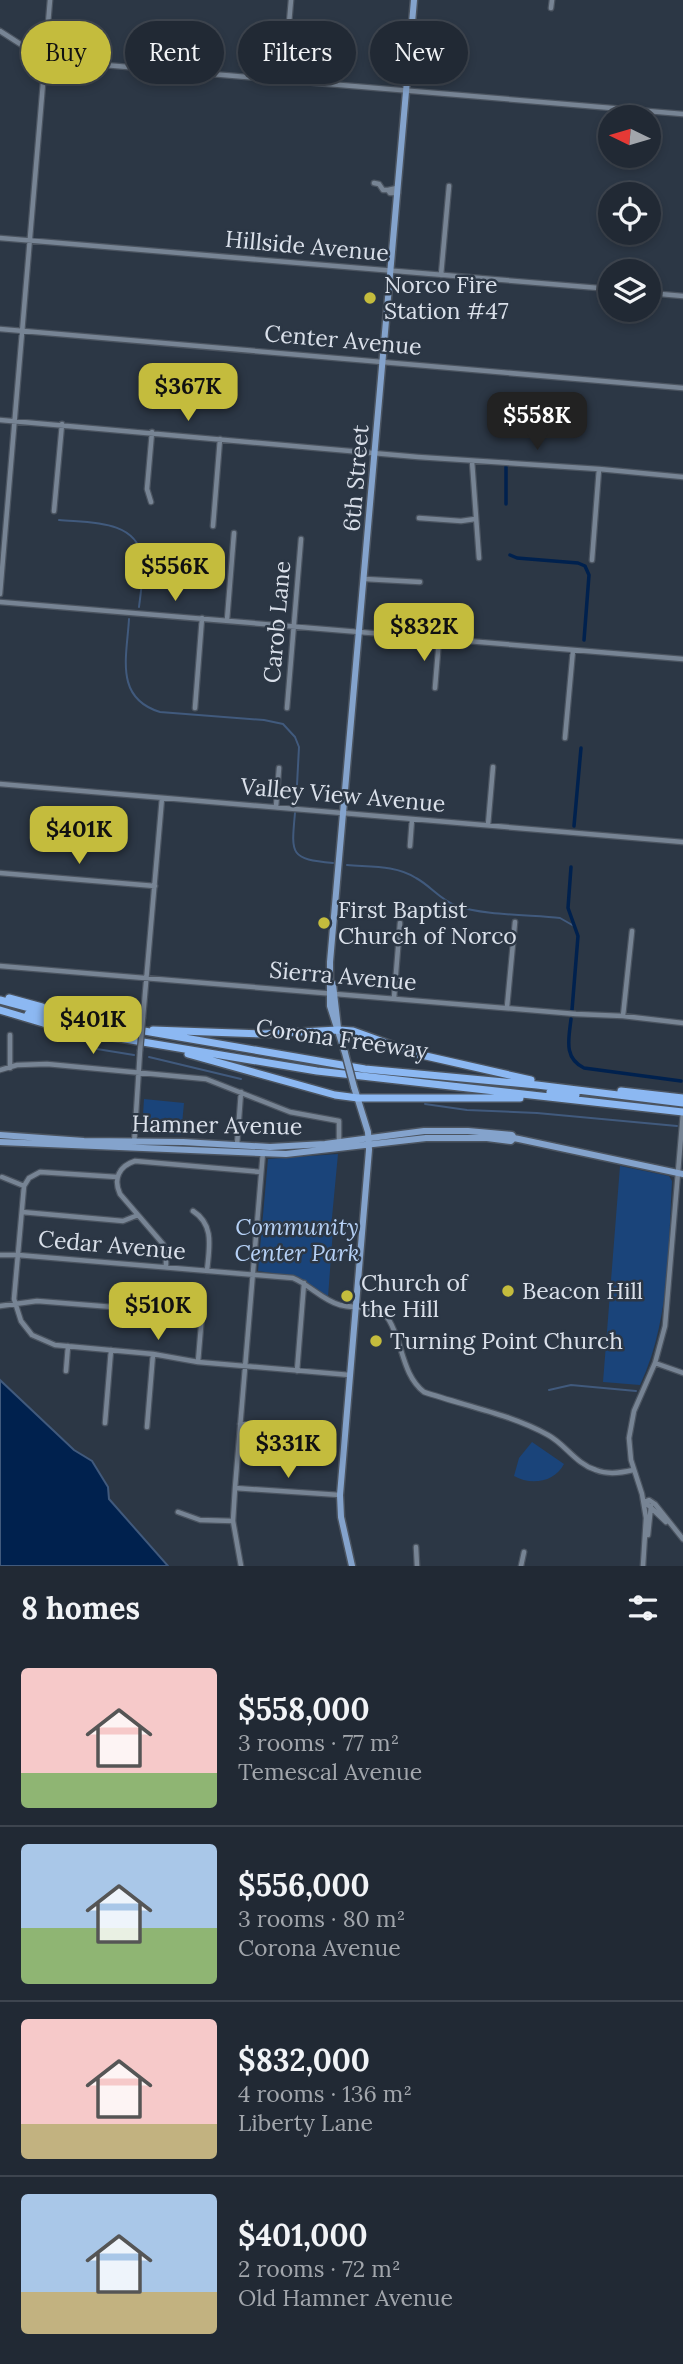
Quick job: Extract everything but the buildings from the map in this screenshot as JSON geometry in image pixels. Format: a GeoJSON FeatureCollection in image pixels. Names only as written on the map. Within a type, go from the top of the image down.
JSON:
{"type":"FeatureCollection","features":[{"type":"Feature","properties":{"kind":"highway"},"geometry":{"type":"LineString","coordinates":[[0,998],[63,1017],[365,1069],[537,1085],[683,1107]]}},
{"type":"Feature","properties":{"kind":"highway","name":"Corona Freeway"},"geometry":{"type":"LineString","coordinates":[[0,998],[152,1030],[385,1066],[531,1080],[683,1107]]}},
{"type":"Feature","properties":{"kind":"highway"},"geometry":{"type":"LineString","coordinates":[[0,1008],[63,1023],[335,1069],[683,1107]]}},
{"type":"Feature","properties":{"kind":"highway","name":"Corona Freeway"},"geometry":{"type":"LineString","coordinates":[[0,1008],[43,1023],[383,1080],[583,1101],[683,1107]]}},
{"type":"Feature","properties":{"kind":"highway"},"geometry":{"type":"LineString","coordinates":[[152,1030],[263,1034],[353,1031],[417,1054],[531,1080]]}},
{"type":"Feature","properties":{"kind":"highway"},"geometry":{"type":"LineString","coordinates":[[150,1043],[335,1095],[358,1098],[414,1096],[583,1101]]}},
{"type":"Feature","properties":{"kind":"main road","name":"6th Street"},"geometry":{"type":"LineString","coordinates":[[352,1566],[341,1517],[340,1495],[369,1141],[338,1030],[331,993],[332,960],[414,0]]}},
{"type":"Feature","properties":{"kind":"main road","name":"Hamner Avenue"},"geometry":{"type":"LineString","coordinates":[[0,1142],[237,1145],[292,1154],[424,1131],[488,1132],[512,1135],[514,1138],[680,1174]]}},
{"type":"Feature","properties":{"kind":"main road"},"geometry":{"type":"LineString","coordinates":[[410,1139],[423,1135],[424,1131]]}},
{"type":"Feature","properties":{"kind":"main road","name":"Hamner Avenue"},"geometry":{"type":"LineString","coordinates":[[0,1135],[263,1150],[340,1142],[451,1138],[511,1141],[514,1138]]}},
{"type":"Feature","properties":{"kind":"street"},"geometry":{"type":"LineString","coordinates":[[48,21],[50,0]]}},
{"type":"Feature","properties":{"kind":"street"},"geometry":{"type":"LineString","coordinates":[[289,21],[291,0]]}},
{"type":"Feature","properties":{"kind":"street"},"geometry":{"type":"LineString","coordinates":[[551,8],[552,0]]}},
{"type":"Feature","properties":{"kind":"street"},"geometry":{"type":"LineString","coordinates":[[0,31],[21,45]]}},
{"type":"Feature","properties":{"kind":"street"},"geometry":{"type":"LineString","coordinates":[[111,66],[238,77]]}},
{"type":"Feature","properties":{"kind":"street"},"geometry":{"type":"LineString","coordinates":[[0,594],[43,84]]}},
{"type":"Feature","properties":{"kind":"street"},"geometry":{"type":"LineString","coordinates":[[325,84],[683,114]]}},
{"type":"Feature","properties":{"kind":"street"},"geometry":{"type":"LineString","coordinates":[[374,183],[379,184],[383,190],[398,191]]}},
{"type":"Feature","properties":{"kind":"street"},"geometry":{"type":"LineString","coordinates":[[441,275],[449,186]]}},
{"type":"Feature","properties":{"kind":"street","name":"Hillside Avenue"},"geometry":{"type":"LineString","coordinates":[[0,238],[598,288]]}},
{"type":"Feature","properties":{"kind":"street"},"geometry":{"type":"LineString","coordinates":[[661,294],[683,296]]}},
{"type":"Feature","properties":{"kind":"street","name":"Center Avenue"},"geometry":{"type":"LineString","coordinates":[[0,329],[683,388]]}},
{"type":"Feature","properties":{"kind":"street"},"geometry":{"type":"LineString","coordinates":[[0,420],[683,477]]}},
{"type":"Feature","properties":{"kind":"street"},"geometry":{"type":"LineString","coordinates":[[54,511],[62,424]]}},
{"type":"Feature","properties":{"kind":"street"},"geometry":{"type":"LineString","coordinates":[[151,502],[147,489],[152,432]]}},
{"type":"Feature","properties":{"kind":"street"},"geometry":{"type":"LineString","coordinates":[[213,526],[220,439]]}},
{"type":"Feature","properties":{"kind":"street"},"geometry":{"type":"LineString","coordinates":[[472,461],[479,558]]}},
{"type":"Feature","properties":{"kind":"street"},"geometry":{"type":"LineString","coordinates":[[592,560],[599,469]]}},
{"type":"Feature","properties":{"kind":"street"},"geometry":{"type":"LineString","coordinates":[[419,517],[461,521],[475,519]]}},
{"type":"Feature","properties":{"kind":"street"},"geometry":{"type":"LineString","coordinates":[[227,620],[234,533]]}},
{"type":"Feature","properties":{"kind":"street","name":"Carob Lane"},"geometry":{"type":"LineString","coordinates":[[287,708],[301,540]]}},
{"type":"Feature","properties":{"kind":"street"},"geometry":{"type":"LineString","coordinates":[[365,579],[420,582]]}},
{"type":"Feature","properties":{"kind":"street"},"geometry":{"type":"LineString","coordinates":[[0,602],[683,659]]}},
{"type":"Feature","properties":{"kind":"street"},"geometry":{"type":"LineString","coordinates":[[195,708],[202,618]]}},
{"type":"Feature","properties":{"kind":"street"},"geometry":{"type":"LineString","coordinates":[[435,688],[439,639]]}},
{"type":"Feature","properties":{"kind":"street"},"geometry":{"type":"LineString","coordinates":[[565,738],[573,650]]}},
{"type":"Feature","properties":{"kind":"street"},"geometry":{"type":"LineString","coordinates":[[488,825],[493,766]]}},
{"type":"Feature","properties":{"kind":"street"},"geometry":{"type":"LineString","coordinates":[[276,807],[279,768]]}},
{"type":"Feature","properties":{"kind":"street","name":"Valley View Avenue"},"geometry":{"type":"LineString","coordinates":[[0,784],[683,842]]}},
{"type":"Feature","properties":{"kind":"street"},"geometry":{"type":"LineString","coordinates":[[134,1144],[162,798]]}},
{"type":"Feature","properties":{"kind":"street"},"geometry":{"type":"LineString","coordinates":[[410,846],[412,819]]}},
{"type":"Feature","properties":{"kind":"street"},"geometry":{"type":"LineString","coordinates":[[0,873],[155,886]]}},
{"type":"Feature","properties":{"kind":"street"},"geometry":{"type":"LineString","coordinates":[[507,1007],[515,922]]}},
{"type":"Feature","properties":{"kind":"street"},"geometry":{"type":"LineString","coordinates":[[394,998],[400,923]]}},
{"type":"Feature","properties":{"kind":"street"},"geometry":{"type":"LineString","coordinates":[[623,1016],[632,931]]}},
{"type":"Feature","properties":{"kind":"street","name":"Sierra Avenue"},"geometry":{"type":"LineString","coordinates":[[0,966],[683,1023]]}},
{"type":"Feature","properties":{"kind":"street"},"geometry":{"type":"LineString","coordinates":[[10,1035],[10,1068]]}},
{"type":"Feature","properties":{"kind":"street"},"geometry":{"type":"LineString","coordinates":[[0,1070],[47,1064],[206,1079],[290,1112],[339,1121],[340,1142]]}},
{"type":"Feature","properties":{"kind":"street"},"geometry":{"type":"LineString","coordinates":[[237,1145],[241,1092]]}},
{"type":"Feature","properties":{"kind":"street"},"geometry":{"type":"LineString","coordinates":[[643,1566],[644,1502],[629,1449],[632,1419],[655,1363],[665,1326],[680,1174],[683,1107]]}},
{"type":"Feature","properties":{"kind":"street"},"geometry":{"type":"LineString","coordinates":[[241,1566],[233,1521],[234,1488],[263,1150]]}},
{"type":"Feature","properties":{"kind":"street"},"geometry":{"type":"LineString","coordinates":[[166,1267],[163,1244],[120,1194],[117,1177],[122,1168],[135,1161],[261,1172]]}},
{"type":"Feature","properties":{"kind":"street"},"geometry":{"type":"LineString","coordinates":[[117,1177],[40,1172],[29,1178],[24,1186],[15,1304],[21,1321],[32,1335],[43,1341],[68,1346],[245,1367],[350,1375]]}},
{"type":"Feature","properties":{"kind":"street"},"geometry":{"type":"LineString","coordinates":[[2,1177],[24,1186]]}},
{"type":"Feature","properties":{"kind":"street"},"geometry":{"type":"LineString","coordinates":[[193,1211],[202,1217],[209,1234],[207,1271]]}},
{"type":"Feature","properties":{"kind":"street"},"geometry":{"type":"LineString","coordinates":[[22,1212],[123,1221],[138,1215]]}},
{"type":"Feature","properties":{"kind":"street","name":"Cedar Avenue"},"geometry":{"type":"LineString","coordinates":[[0,1255],[293,1278],[304,1283]]}},
{"type":"Feature","properties":{"kind":"street"},"geometry":{"type":"LineString","coordinates":[[304,1283],[327,1300],[379,1311],[390,1321],[411,1378],[424,1392],[537,1430],[559,1442],[575,1458],[594,1470],[618,1473],[633,1470]]}},
{"type":"Feature","properties":{"kind":"street"},"geometry":{"type":"LineString","coordinates":[[297,1370],[304,1283]]}},
{"type":"Feature","properties":{"kind":"street"},"geometry":{"type":"LineString","coordinates":[[0,1306],[37,1301],[202,1314],[198,1362]]}},
{"type":"Feature","properties":{"kind":"street"},"geometry":{"type":"LineString","coordinates":[[66,1371],[68,1346]]}},
{"type":"Feature","properties":{"kind":"street"},"geometry":{"type":"LineString","coordinates":[[105,1423],[111,1350]]}},
{"type":"Feature","properties":{"kind":"street"},"geometry":{"type":"LineString","coordinates":[[147,1427],[153,1354]]}},
{"type":"Feature","properties":{"kind":"street"},"geometry":{"type":"LineString","coordinates":[[655,1363],[683,1373]]}},
{"type":"Feature","properties":{"kind":"street"},"geometry":{"type":"LineString","coordinates":[[240,1424],[321,1431]]}},
{"type":"Feature","properties":{"kind":"street"},"geometry":{"type":"LineString","coordinates":[[234,1488],[340,1495]]}},
{"type":"Feature","properties":{"kind":"street"},"geometry":{"type":"LineString","coordinates":[[644,1502],[649,1500],[654,1504],[683,1540]]}},
{"type":"Feature","properties":{"kind":"street"},"geometry":{"type":"LineString","coordinates":[[644,1502],[683,1540]]}},
{"type":"Feature","properties":{"kind":"street"},"geometry":{"type":"LineString","coordinates":[[645,1538],[649,1534],[651,1506]]}},
{"type":"Feature","properties":{"kind":"street"},"geometry":{"type":"LineString","coordinates":[[178,1512],[200,1520],[233,1521]]}},
{"type":"Feature","properties":{"kind":"street"},"geometry":{"type":"LineString","coordinates":[[416,1547],[417,1566]]}},
{"type":"Feature","properties":{"kind":"street"},"geometry":{"type":"LineString","coordinates":[[522,1566],[524,1552]]}},
{"type":"Feature","properties":{"kind":"green space"},"geometry":{"type":"Polygon","coordinates":[[[144,1099],[184,1103],[181,1135],[142,1132],[144,1099]]]}},
{"type":"Feature","properties":{"kind":"green space","name":"Community Center Park"},"geometry":{"type":"Polygon","coordinates":[[[338,1154],[328,1297],[295,1279],[258,1271],[268,1159],[338,1154]]]}},
{"type":"Feature","properties":{"kind":"green space"},"geometry":{"type":"Polygon","coordinates":[[[620,1166],[669,1176],[672,1181],[662,1311],[650,1361],[640,1385],[603,1382],[620,1166]]]}},
{"type":"Feature","properties":{"kind":"green space"},"geometry":{"type":"Polygon","coordinates":[[[532,1442],[564,1464],[555,1475],[535,1481],[514,1476],[519,1458],[532,1442]]]}},
{"type":"Feature","properties":{"kind":"shaded area"},"geometry":{"type":"Polygon","coordinates":[[[0,1380],[74,1450],[92,1461],[108,1487],[109,1499],[168,1566],[0,1566],[0,1380]]]}},
{"type":"Feature","properties":{"kind":"waterway"},"geometry":{"type":"LineString","coordinates":[[506,467],[506,504]]}},
{"type":"Feature","properties":{"kind":"waterway"},"geometry":{"type":"LineString","coordinates":[[59,520],[109,525],[130,536],[138,545],[142,557],[139,607]]}},
{"type":"Feature","properties":{"kind":"waterway"},"geometry":{"type":"LineString","coordinates":[[510,555],[585,566],[589,575],[584,640]]}},
{"type":"Feature","properties":{"kind":"waterway"},"geometry":{"type":"LineString","coordinates":[[129,619],[126,661],[129,686],[135,697],[145,706],[160,712],[264,720],[283,724],[295,737],[299,747],[296,804]]}},
{"type":"Feature","properties":{"kind":"waterway"},"geometry":{"type":"LineString","coordinates":[[574,826],[581,748]]}},
{"type":"Feature","properties":{"kind":"waterway"},"geometry":{"type":"LineString","coordinates":[[295,813],[293,838],[296,852],[308,859],[333,863]]}},
{"type":"Feature","properties":{"kind":"waterway"},"geometry":{"type":"LineString","coordinates":[[347,865],[400,871],[421,881],[451,903],[467,909],[560,918],[574,926]]}},
{"type":"Feature","properties":{"kind":"waterway"},"geometry":{"type":"LineString","coordinates":[[571,867],[568,908],[578,936],[572,1010]]}},
{"type":"Feature","properties":{"kind":"waterway"},"geometry":{"type":"LineString","coordinates":[[571,1019],[570,1053],[577,1064],[584,1068],[681,1081]]}},
{"type":"Feature","properties":{"kind":"waterway"},"geometry":{"type":"LineString","coordinates":[[97,1049],[134,1055]]}},
{"type":"Feature","properties":{"kind":"waterway"},"geometry":{"type":"LineString","coordinates":[[149,1057],[241,1079]]}},
{"type":"Feature","properties":{"kind":"waterway"},"geometry":{"type":"LineString","coordinates":[[425,1104],[467,1110],[537,1113],[677,1126]]}},
{"type":"Feature","properties":{"kind":"waterway"},"geometry":{"type":"LineString","coordinates":[[549,1390],[571,1385],[636,1391]]}},
{"type":"Feature","properties":{"kind":"place","name":"Norco Fire Station #47"},"geometry":{"type":"Point","coordinates":[370,298]}},
{"type":"Feature","properties":{"kind":"place","name":"First Baptist Church of Norco"},"geometry":{"type":"Point","coordinates":[324,923]}},
{"type":"Feature","properties":{"kind":"place","name":"Beacon Hill"},"geometry":{"type":"Point","coordinates":[508,1291]}},
{"type":"Feature","properties":{"kind":"place","name":"Church of the Hill"},"geometry":{"type":"Point","coordinates":[347,1296]}},
{"type":"Feature","properties":{"kind":"place","name":"Turning Point Church"},"geometry":{"type":"Point","coordinates":[376,1341]}}]}
